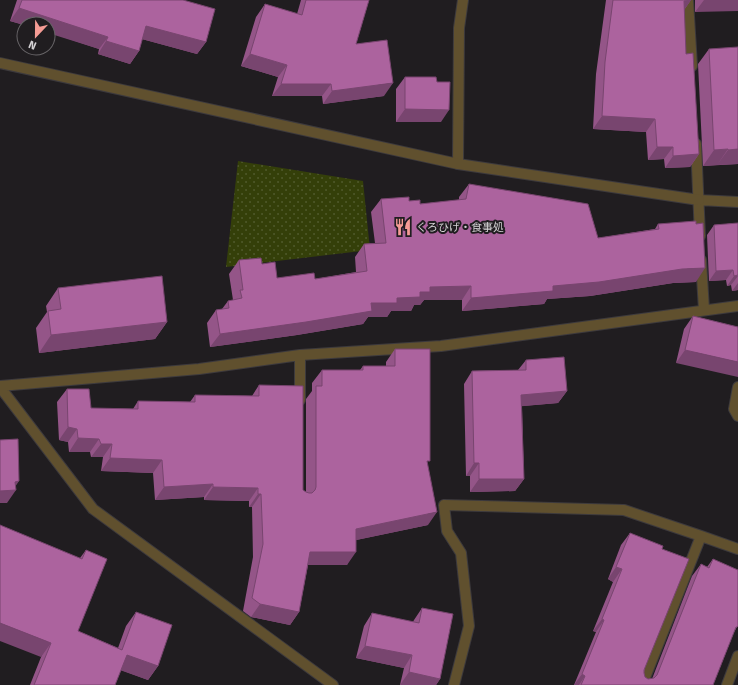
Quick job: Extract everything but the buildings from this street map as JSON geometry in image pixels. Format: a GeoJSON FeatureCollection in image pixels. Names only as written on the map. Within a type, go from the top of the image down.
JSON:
{"type":"FeatureCollection","features":[{"type":"Feature","properties":{"kind":"street"},"geometry":{"type":"LineString","coordinates":[[458,164],[459,28],[463,0]]}},
{"type":"Feature","properties":{"kind":"street"},"geometry":{"type":"LineString","coordinates":[[688,0],[692,72]]}},
{"type":"Feature","properties":{"kind":"street"},"geometry":{"type":"LineString","coordinates":[[0,64],[458,164],[699,200],[738,202]]}},
{"type":"Feature","properties":{"kind":"street"},"geometry":{"type":"LineString","coordinates":[[695,136],[704,310]]}},
{"type":"Feature","properties":{"kind":"street"},"geometry":{"type":"LineString","coordinates":[[0,387],[199,370],[300,355],[441,346],[738,306]]}},
{"type":"Feature","properties":{"kind":"street"},"geometry":{"type":"LineString","coordinates":[[300,355],[300,408]]}},
{"type":"Feature","properties":{"kind":"street"},"geometry":{"type":"LineString","coordinates":[[0,387],[93,509],[332,685]]}},
{"type":"Feature","properties":{"kind":"street"},"geometry":{"type":"LineString","coordinates":[[738,388],[734,409],[738,416]]}},
{"type":"Feature","properties":{"kind":"street"},"geometry":{"type":"LineString","coordinates":[[454,685],[469,626],[461,553],[447,531],[444,505],[624,510],[738,549]]}},
{"type":"Feature","properties":{"kind":"street"},"geometry":{"type":"LineString","coordinates":[[642,685],[702,536]]}},
{"type":"Feature","properties":{"kind":"street"},"geometry":{"type":"LineString","coordinates":[[727,685],[738,656]]}},
{"type":"Feature","properties":{"kind":"green space"},"geometry":{"type":"Polygon","coordinates":[[[238,161],[363,181],[370,250],[226,267],[238,161]]]}},
{"type":"Feature","properties":{"kind":"place","name":"くろひげ・食事処"},"geometry":{"type":"Point","coordinates":[403,227]}}]}
